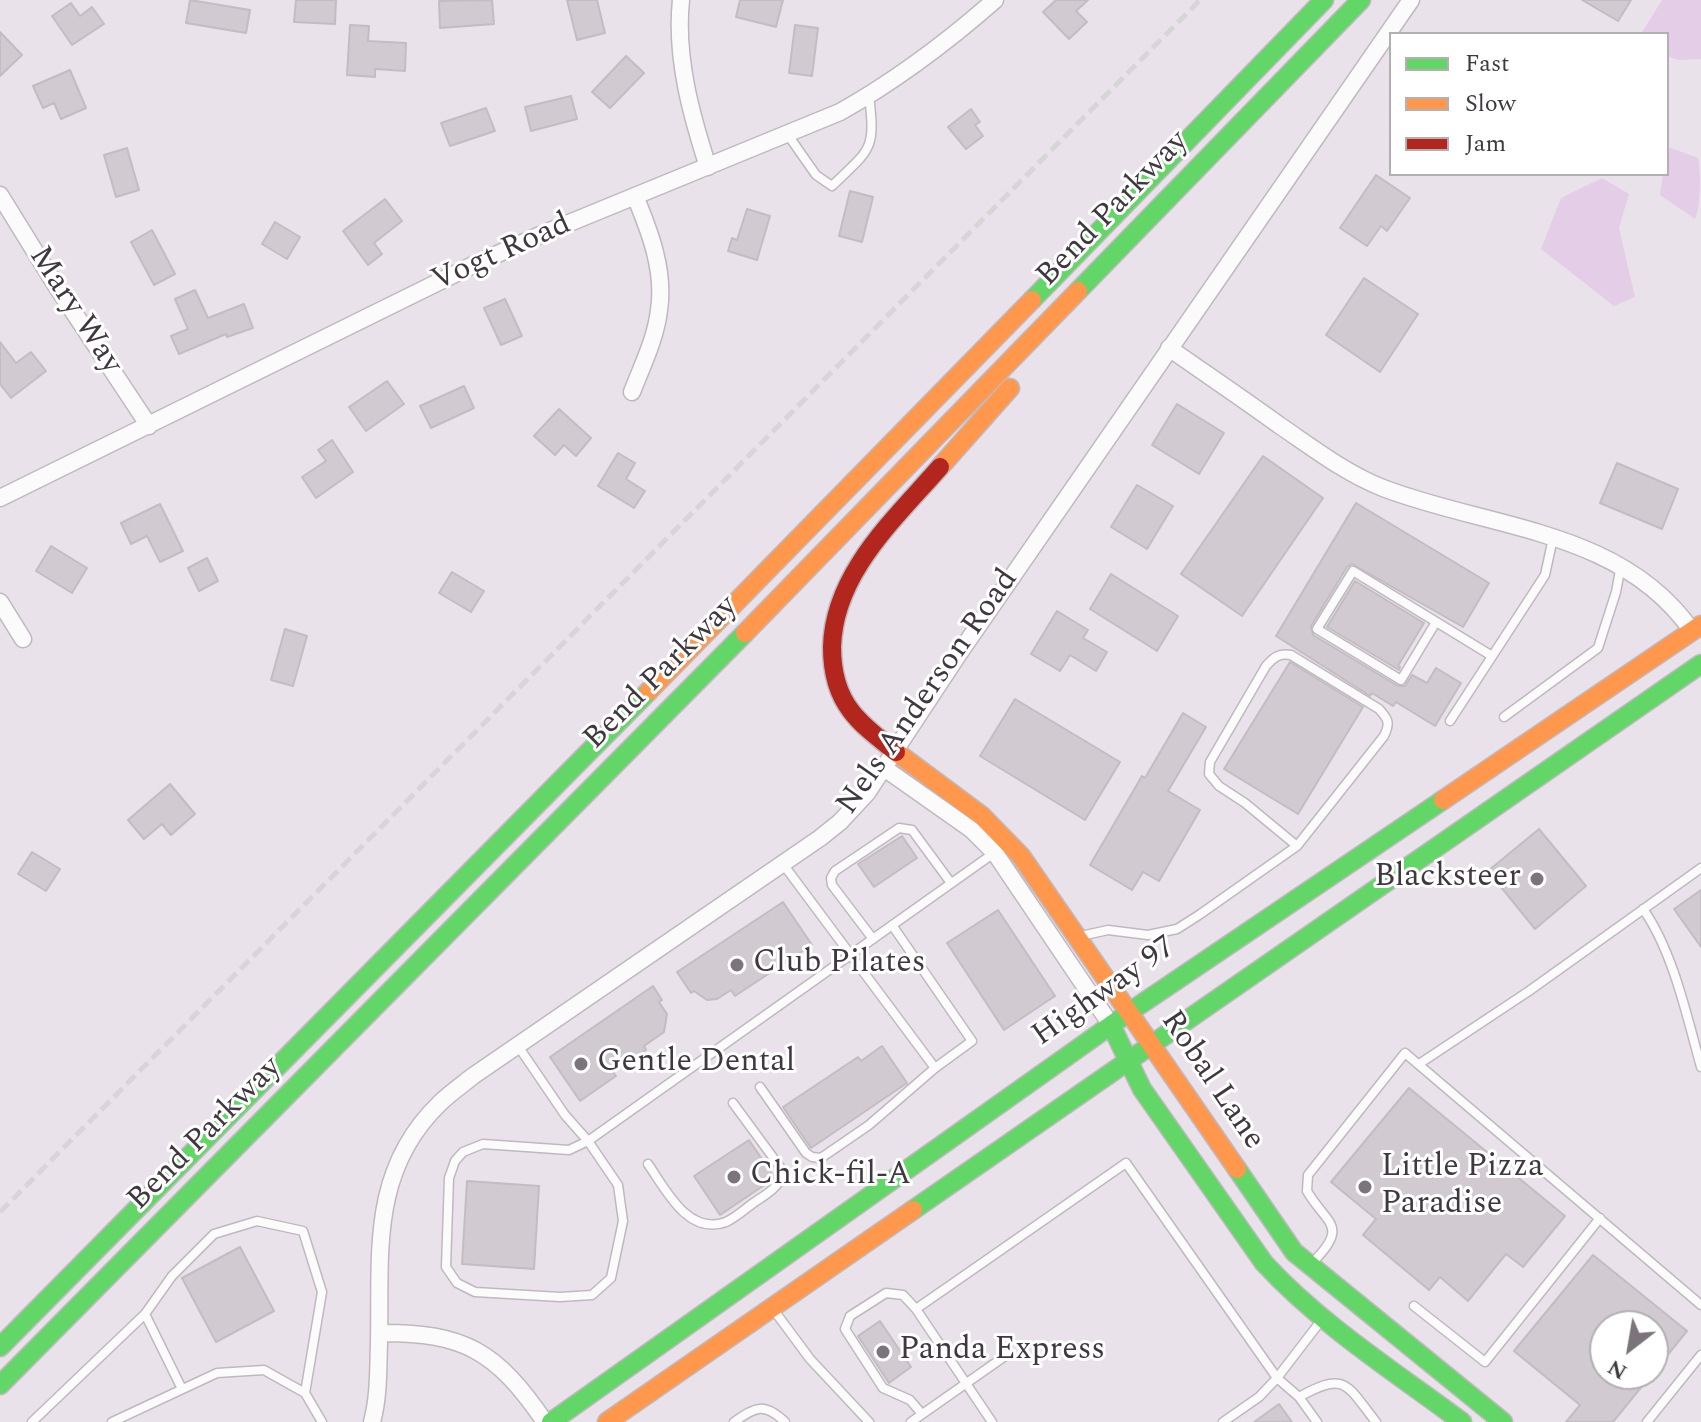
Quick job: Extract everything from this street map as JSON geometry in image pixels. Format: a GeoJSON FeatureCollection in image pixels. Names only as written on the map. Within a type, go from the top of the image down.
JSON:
{"type":"FeatureCollection","features":[{"type":"Feature","properties":{"kind":"main road","name":"Bend Parkway"},"geometry":{"type":"LineString","coordinates":[[0,1347],[780,558],[1324,0]]}},
{"type":"Feature","properties":{"kind":"main road","name":"Bend Parkway"},"geometry":{"type":"LineString","coordinates":[[0,1385],[816,561],[1361,0]]}},
{"type":"Feature","properties":{"kind":"main road","name":"Robal Lane"},"geometry":{"type":"LineString","coordinates":[[1133,233],[1072,318],[876,539],[847,581],[833,622],[831,643],[835,677],[850,710],[871,733],[997,829],[1021,856],[1279,1234],[1308,1266],[1503,1422]]}},
{"type":"Feature","properties":{"kind":"main road","name":"Highway 97"},"geometry":{"type":"LineString","coordinates":[[548,1422],[1128,1013],[1696,628]]}},
{"type":"Feature","properties":{"kind":"main road"},"geometry":{"type":"LineString","coordinates":[[607,1422],[1701,664]]}},
{"type":"Feature","properties":{"kind":"main road","name":"Robal Lane"},"geometry":{"type":"LineString","coordinates":[[1111,1025],[1142,1089],[1251,1246],[1288,1289],[1462,1422]]}},
{"type":"Feature","properties":{"kind":"street"},"geometry":{"type":"LineString","coordinates":[[681,0],[684,67],[691,112],[708,167]]}},
{"type":"Feature","properties":{"kind":"street","name":"Vogt Road"},"geometry":{"type":"LineString","coordinates":[[0,498],[473,265],[840,112],[942,46],[995,0]]}},
{"type":"Feature","properties":{"kind":"street","name":"Nels Anderson Road"},"geometry":{"type":"LineString","coordinates":[[372,1422],[378,1389],[382,1215],[408,1143],[441,1102],[782,864],[840,822],[861,800],[1411,0]]}},
{"type":"Feature","properties":{"kind":"street","name":"Mary Way"},"geometry":{"type":"LineString","coordinates":[[0,195],[149,426]]}},
{"type":"Feature","properties":{"kind":"street"},"geometry":{"type":"LineString","coordinates":[[632,392],[660,310],[659,273],[653,240],[635,196]]}},
{"type":"Feature","properties":{"kind":"street"},"geometry":{"type":"LineString","coordinates":[[1169,348],[1333,463],[1383,488],[1553,538],[1621,565],[1657,590],[1696,628]]}},
{"type":"Feature","properties":{"kind":"street"},"geometry":{"type":"LineString","coordinates":[[0,602],[23,639]]}},
{"type":"Feature","properties":{"kind":"street","name":"Robal Lane"},"geometry":{"type":"LineString","coordinates":[[884,768],[972,830],[995,853],[1111,1025]]}},
{"type":"Feature","properties":{"kind":"street"},"geometry":{"type":"LineString","coordinates":[[379,1333],[435,1335],[454,1339],[477,1350],[512,1378],[548,1422]]}},
{"type":"Feature","properties":{"kind":"lane"},"geometry":{"type":"LineString","coordinates":[[788,135],[816,175],[832,186],[861,159],[871,143],[873,123],[869,96]]}},
{"type":"Feature","properties":{"kind":"lane"},"geometry":{"type":"LineString","coordinates":[[1450,721],[1545,575],[1553,538]]}},
{"type":"Feature","properties":{"kind":"lane"},"geometry":{"type":"LineString","coordinates":[[1504,717],[1598,648],[1621,565]]}},
{"type":"Feature","properties":{"kind":"lane"},"geometry":{"type":"LineString","coordinates":[[1436,622],[1401,680],[1317,629],[1353,571],[1492,656]]}},
{"type":"Feature","properties":{"kind":"lane"},"geometry":{"type":"LineString","coordinates":[[1076,937],[1108,930],[1148,935],[1177,929],[1297,846],[1384,736],[1389,726],[1388,719],[1379,709],[1291,655],[1283,654],[1273,657],[1266,666],[1210,762],[1209,774],[1219,786],[1297,846]]}},
{"type":"Feature","properties":{"kind":"lane"},"geometry":{"type":"LineString","coordinates":[[873,939],[832,885],[831,878],[835,871],[899,828],[912,830],[951,883]]}},
{"type":"Feature","properties":{"kind":"lane"},"geometry":{"type":"LineString","coordinates":[[518,1046],[565,1115],[588,1141],[618,1185],[623,1221],[611,1278],[592,1295],[560,1297],[475,1292],[457,1283],[446,1267],[449,1178],[455,1161],[463,1152],[483,1144],[569,1150],[588,1141],[995,853]]}},
{"type":"Feature","properties":{"kind":"lane"},"geometry":{"type":"LineString","coordinates":[[782,864],[935,1068]]}},
{"type":"Feature","properties":{"kind":"lane"},"geometry":{"type":"LineString","coordinates":[[1419,1064],[1529,991],[1701,868]]}},
{"type":"Feature","properties":{"kind":"lane"},"geometry":{"type":"LineString","coordinates":[[1643,909],[1654,925],[1667,958],[1701,1067]]}},
{"type":"Feature","properties":{"kind":"lane"},"geometry":{"type":"LineString","coordinates":[[760,1087],[806,1153],[821,1158],[869,1125],[935,1068],[972,1041],[892,925]]}},
{"type":"Feature","properties":{"kind":"lane"},"geometry":{"type":"LineString","coordinates":[[1308,1266],[1328,1247],[1333,1232],[1328,1218],[1307,1191],[1308,1175],[1405,1053],[1701,1305]]}},
{"type":"Feature","properties":{"kind":"lane"},"geometry":{"type":"LineString","coordinates":[[648,1164],[676,1205],[689,1217],[708,1224],[729,1221],[776,1187],[782,1175],[780,1167],[733,1103]]}},
{"type":"Feature","properties":{"kind":"lane"},"geometry":{"type":"LineString","coordinates":[[916,1309],[1126,1163],[1277,1378],[1299,1397],[1317,1422]]}},
{"type":"Feature","properties":{"kind":"lane"},"geometry":{"type":"LineString","coordinates":[[1414,1306],[1485,1362],[1600,1218]]}},
{"type":"Feature","properties":{"kind":"lane"},"geometry":{"type":"LineString","coordinates":[[32,1422],[145,1314],[172,1276],[214,1234],[257,1221],[303,1231],[322,1292],[305,1393]]}},
{"type":"Feature","properties":{"kind":"lane"},"geometry":{"type":"LineString","coordinates":[[922,1414],[910,1400],[883,1388],[845,1329],[850,1316],[886,1293],[903,1295],[916,1309],[992,1422]]}},
{"type":"Feature","properties":{"kind":"lane"},"geometry":{"type":"LineString","coordinates":[[773,1309],[810,1359],[869,1422]]}},
{"type":"Feature","properties":{"kind":"lane"},"geometry":{"type":"LineString","coordinates":[[145,1314],[182,1389]]}},
{"type":"Feature","properties":{"kind":"lane"},"geometry":{"type":"LineString","coordinates":[[1223,1422],[1259,1397],[1323,1318]]}},
{"type":"Feature","properties":{"kind":"lane"},"geometry":{"type":"LineString","coordinates":[[911,1422],[1008,1354]]}},
{"type":"Feature","properties":{"kind":"lane"},"geometry":{"type":"LineString","coordinates":[[1647,1422],[1701,1355]]}},
{"type":"Feature","properties":{"kind":"lane"},"geometry":{"type":"LineString","coordinates":[[112,1422],[217,1373],[264,1370],[305,1393],[322,1422]]}},
{"type":"Feature","properties":{"kind":"lane"},"geometry":{"type":"LineString","coordinates":[[1299,1397],[1324,1383],[1338,1382],[1350,1388],[1376,1422]]}},
{"type":"Feature","properties":{"kind":"lane"},"geometry":{"type":"LineString","coordinates":[[734,1422],[753,1409],[764,1408],[774,1411],[785,1422]]}},
{"type":"Feature","properties":{"kind":"shaded area"},"geometry":{"type":"Polygon","coordinates":[[[1662,0],[1701,0],[1701,59],[1678,60],[1669,57],[1669,32],[1642,32],[1662,0]]]}},
{"type":"Feature","properties":{"kind":"shaded area"},"geometry":{"type":"Polygon","coordinates":[[[1669,147],[1698,158],[1700,189],[1695,219],[1660,195],[1663,176],[1669,176],[1669,147]]]}},
{"type":"Feature","properties":{"kind":"shaded area"},"geometry":{"type":"Polygon","coordinates":[[[1602,178],[1629,194],[1619,228],[1635,297],[1614,306],[1541,249],[1561,198],[1602,178]]]}},
{"type":"Feature","properties":{"kind":"building"},"geometry":{"type":"Polygon","coordinates":[[[190,0],[250,10],[246,33],[186,23],[190,0]]]}},
{"type":"Feature","properties":{"kind":"building"},"geometry":{"type":"Polygon","coordinates":[[[296,0],[336,0],[335,24],[294,22],[296,0]]]}},
{"type":"Feature","properties":{"kind":"building"},"geometry":{"type":"Polygon","coordinates":[[[492,0],[494,24],[440,28],[439,1],[492,0]]]}},
{"type":"Feature","properties":{"kind":"building"},"geometry":{"type":"Polygon","coordinates":[[[567,0],[597,0],[605,33],[577,40],[567,0]]]}},
{"type":"Feature","properties":{"kind":"building"},"geometry":{"type":"Polygon","coordinates":[[[740,0],[783,0],[776,27],[736,17],[740,0]]]}},
{"type":"Feature","properties":{"kind":"building"},"geometry":{"type":"Polygon","coordinates":[[[1056,0],[1088,0],[1076,11],[1087,22],[1069,39],[1043,12],[1056,0]]]}},
{"type":"Feature","properties":{"kind":"building"},"geometry":{"type":"Polygon","coordinates":[[[1582,0],[1631,0],[1618,21],[1582,0]]]}},
{"type":"Feature","properties":{"kind":"building"},"geometry":{"type":"Polygon","coordinates":[[[71,3],[80,16],[92,7],[104,24],[72,45],[52,16],[71,3]]]}},
{"type":"Feature","properties":{"kind":"building"},"geometry":{"type":"Polygon","coordinates":[[[350,25],[369,26],[368,41],[406,43],[405,71],[375,69],[375,77],[347,75],[350,25]]]}},
{"type":"Feature","properties":{"kind":"building"},"geometry":{"type":"Polygon","coordinates":[[[795,25],[818,28],[812,76],[789,73],[795,25]]]}},
{"type":"Feature","properties":{"kind":"building"},"geometry":{"type":"Polygon","coordinates":[[[0,32],[22,55],[0,76],[0,32]]]}},
{"type":"Feature","properties":{"kind":"building"},"geometry":{"type":"Polygon","coordinates":[[[626,56],[644,73],[610,108],[592,92],[626,56]]]}},
{"type":"Feature","properties":{"kind":"building"},"geometry":{"type":"Polygon","coordinates":[[[70,70],[86,108],[61,119],[54,103],[43,108],[33,86],[70,70]]]}},
{"type":"Feature","properties":{"kind":"building"},"geometry":{"type":"Polygon","coordinates":[[[571,96],[577,119],[531,131],[525,107],[571,96]]]}},
{"type":"Feature","properties":{"kind":"building"},"geometry":{"type":"Polygon","coordinates":[[[486,108],[495,131],[450,146],[441,123],[486,108]]]}},
{"type":"Feature","properties":{"kind":"building"},"geometry":{"type":"Polygon","coordinates":[[[971,109],[980,122],[975,125],[983,136],[966,149],[948,127],[971,109]]]}},
{"type":"Feature","properties":{"kind":"building"},"geometry":{"type":"Polygon","coordinates":[[[127,148],[139,190],[116,197],[104,155],[127,148]]]}},
{"type":"Feature","properties":{"kind":"building"},"geometry":{"type":"Polygon","coordinates":[[[1376,175],[1410,198],[1387,231],[1381,226],[1367,246],[1340,228],[1376,175]]]}},
{"type":"Feature","properties":{"kind":"building"},"geometry":{"type":"Polygon","coordinates":[[[850,191],[873,197],[862,242],[839,236],[850,191]]]}},
{"type":"Feature","properties":{"kind":"building"},"geometry":{"type":"Polygon","coordinates":[[[385,199],[402,221],[374,243],[382,254],[368,265],[343,231],[385,199]]]}},
{"type":"Feature","properties":{"kind":"building"},"geometry":{"type":"Polygon","coordinates":[[[747,209],[770,216],[757,260],[728,251],[732,238],[737,240],[747,209]]]}},
{"type":"Feature","properties":{"kind":"building"},"geometry":{"type":"Polygon","coordinates":[[[275,222],[300,237],[287,259],[262,244],[275,222]]]}},
{"type":"Feature","properties":{"kind":"building"},"geometry":{"type":"Polygon","coordinates":[[[152,230],[175,274],[154,285],[131,242],[152,230]]]}},
{"type":"Feature","properties":{"kind":"building"},"geometry":{"type":"Polygon","coordinates":[[[1364,278],[1418,314],[1380,372],[1326,335],[1364,278]]]}},
{"type":"Feature","properties":{"kind":"building"},"geometry":{"type":"Polygon","coordinates":[[[195,290],[208,318],[244,304],[253,328],[227,337],[226,334],[179,354],[171,336],[188,329],[175,299],[195,290]]]}},
{"type":"Feature","properties":{"kind":"building"},"geometry":{"type":"Polygon","coordinates":[[[505,299],[522,336],[501,345],[484,308],[505,299]]]}},
{"type":"Feature","properties":{"kind":"building"},"geometry":{"type":"Polygon","coordinates":[[[0,342],[16,363],[31,352],[46,371],[11,398],[0,384],[0,342]]]}},
{"type":"Feature","properties":{"kind":"building"},"geometry":{"type":"Polygon","coordinates":[[[387,381],[404,404],[366,431],[349,407],[387,381]]]}},
{"type":"Feature","properties":{"kind":"building"},"geometry":{"type":"Polygon","coordinates":[[[464,386],[474,408],[431,428],[420,406],[464,386]]]}},
{"type":"Feature","properties":{"kind":"building"},"geometry":{"type":"Polygon","coordinates":[[[1177,404],[1224,433],[1199,474],[1152,445],[1177,404]]]}},
{"type":"Feature","properties":{"kind":"building"},"geometry":{"type":"Polygon","coordinates":[[[559,409],[591,438],[576,456],[564,445],[555,455],[534,436],[559,409]]]}},
{"type":"Feature","properties":{"kind":"building"},"geometry":{"type":"Polygon","coordinates":[[[332,440],[353,472],[316,498],[302,477],[326,461],[318,450],[332,440]]]}},
{"type":"Feature","properties":{"kind":"building"},"geometry":{"type":"Polygon","coordinates":[[[618,453],[635,463],[626,479],[645,491],[634,508],[598,486],[618,453]]]}},
{"type":"Feature","properties":{"kind":"building"},"geometry":{"type":"Polygon","coordinates":[[[1263,456],[1323,498],[1242,616],[1181,574],[1263,456]]]}},
{"type":"Feature","properties":{"kind":"building"},"geometry":{"type":"Polygon","coordinates":[[[1617,463],[1678,489],[1662,529],[1600,503],[1617,463]]]}},
{"type":"Feature","properties":{"kind":"building"},"geometry":{"type":"Polygon","coordinates":[[[1137,485],[1173,506],[1147,549],[1111,527],[1137,485]]]}},
{"type":"Feature","properties":{"kind":"building"},"geometry":{"type":"Polygon","coordinates":[[[1356,503],[1489,583],[1463,627],[1352,564],[1347,567],[1311,626],[1313,635],[1398,686],[1405,686],[1412,675],[1427,683],[1436,668],[1461,683],[1435,726],[1396,702],[1393,706],[1372,693],[1370,696],[1276,636],[1356,503]]]}},
{"type":"Feature","properties":{"kind":"building"},"geometry":{"type":"Polygon","coordinates":[[[160,504],[183,551],[160,562],[147,536],[131,544],[121,523],[160,504]]]}},
{"type":"Feature","properties":{"kind":"building"},"geometry":{"type":"Polygon","coordinates":[[[51,546],[87,568],[72,593],[36,571],[51,546]]]}},
{"type":"Feature","properties":{"kind":"building"},"geometry":{"type":"Polygon","coordinates":[[[207,558],[218,581],[199,591],[188,568],[207,558]]]}},
{"type":"Feature","properties":{"kind":"building"},"geometry":{"type":"Polygon","coordinates":[[[452,572],[484,591],[471,612],[439,593],[452,572]]]}},
{"type":"Feature","properties":{"kind":"building"},"geometry":{"type":"Polygon","coordinates":[[[1111,574],[1178,616],[1157,651],[1090,609],[1111,574]]]}},
{"type":"Feature","properties":{"kind":"building"},"geometry":{"type":"Polygon","coordinates":[[[1355,581],[1424,623],[1398,666],[1399,670],[1327,627],[1355,581]]]}},
{"type":"Feature","properties":{"kind":"building"},"geometry":{"type":"Polygon","coordinates":[[[1057,611],[1088,630],[1083,638],[1107,652],[1096,671],[1070,655],[1060,671],[1031,654],[1057,611]]]}},
{"type":"Feature","properties":{"kind":"building"},"geometry":{"type":"Polygon","coordinates":[[[285,629],[307,636],[293,686],[271,680],[285,629]]]}},
{"type":"Feature","properties":{"kind":"building"},"geometry":{"type":"Polygon","coordinates":[[[1290,662],[1363,707],[1298,814],[1224,769],[1290,662]]]}},
{"type":"Feature","properties":{"kind":"building"},"geometry":{"type":"Polygon","coordinates":[[[1015,699],[1120,762],[1085,820],[980,756],[1015,699]]]}},
{"type":"Feature","properties":{"kind":"building"},"geometry":{"type":"Polygon","coordinates":[[[1183,713],[1206,727],[1168,791],[1200,810],[1159,881],[1143,872],[1132,890],[1090,865],[1183,713]]]}},
{"type":"Feature","properties":{"kind":"building"},"geometry":{"type":"Polygon","coordinates":[[[170,784],[195,814],[171,835],[162,824],[144,839],[128,820],[170,784]]]}},
{"type":"Feature","properties":{"kind":"building","name":"Blacksteer"},"geometry":{"type":"Polygon","coordinates":[[[1539,829],[1586,886],[1535,929],[1488,871],[1539,829]]]}},
{"type":"Feature","properties":{"kind":"building"},"geometry":{"type":"Polygon","coordinates":[[[902,836],[917,858],[874,887],[858,864],[902,836]]]}},
{"type":"Feature","properties":{"kind":"building"},"geometry":{"type":"Polygon","coordinates":[[[32,852],[60,869],[46,891],[18,874],[32,852]]]}},
{"type":"Feature","properties":{"kind":"building"},"geometry":{"type":"Polygon","coordinates":[[[1701,890],[1701,947],[1674,909],[1701,890]]]}},
{"type":"Feature","properties":{"kind":"building"},"geometry":{"type":"Polygon","coordinates":[[[783,902],[812,945],[735,996],[731,990],[717,999],[707,1000],[694,991],[691,993],[677,972],[783,902]]]}},
{"type":"Feature","properties":{"kind":"building"},"geometry":{"type":"Polygon","coordinates":[[[998,910],[1055,996],[1004,1030],[947,943],[998,910]]]}},
{"type":"Feature","properties":{"kind":"building"},"geometry":{"type":"Polygon","coordinates":[[[653,986],[667,1014],[664,1032],[644,1046],[646,1050],[613,1072],[616,1076],[580,1101],[550,1057],[653,986]]]}},
{"type":"Feature","properties":{"kind":"building"},"geometry":{"type":"Polygon","coordinates":[[[882,1046],[907,1083],[811,1148],[783,1107],[858,1057],[861,1061],[882,1046]]]}},
{"type":"Feature","properties":{"kind":"building"},"geometry":{"type":"Polygon","coordinates":[[[1409,1088],[1565,1216],[1523,1267],[1506,1254],[1468,1301],[1440,1277],[1429,1290],[1363,1235],[1376,1219],[1331,1182],[1409,1088]]]}},
{"type":"Feature","properties":{"kind":"building","name":"Chick-fil-A"},"geometry":{"type":"Polygon","coordinates":[[[749,1140],[774,1177],[720,1215],[694,1176],[749,1140]]]}},
{"type":"Feature","properties":{"kind":"building"},"geometry":{"type":"Polygon","coordinates":[[[467,1181],[539,1186],[534,1269],[462,1264],[467,1181]]]}},
{"type":"Feature","properties":{"kind":"building"},"geometry":{"type":"Polygon","coordinates":[[[240,1247],[274,1311],[216,1342],[182,1278],[240,1247]]]}},
{"type":"Feature","properties":{"kind":"building"},"geometry":{"type":"Polygon","coordinates":[[[1593,1255],[1661,1310],[1589,1310],[1589,1390],[1639,1390],[1613,1422],[1566,1422],[1580,1405],[1514,1351],[1593,1255]]]}},
{"type":"Feature","properties":{"kind":"building"},"geometry":{"type":"Polygon","coordinates":[[[1669,1316],[1687,1331],[1669,1353],[1669,1316]]]}},
{"type":"Feature","properties":{"kind":"building","name":"Panda Express"},"geometry":{"type":"Polygon","coordinates":[[[880,1321],[911,1367],[889,1383],[858,1336],[880,1321]]]}},
{"type":"Feature","properties":{"kind":"building"},"geometry":{"type":"Polygon","coordinates":[[[1279,1404],[1292,1422],[1254,1422],[1279,1404]]]}},
{"type":"Feature","properties":{"kind":"railway"},"geometry":{"type":"LineString","coordinates":[[0,1212],[1200,0]]}},
{"type":"Feature","properties":{"kind":"traffic: fast"},"geometry":{"type":"LineString","coordinates":[[1032,300],[1324,0]]}},
{"type":"Feature","properties":{"kind":"traffic: fast"},"geometry":{"type":"LineString","coordinates":[[1078,291],[1361,0]]}},
{"type":"Feature","properties":{"kind":"traffic: fast"},"geometry":{"type":"LineString","coordinates":[[0,1385],[745,633]]}},
{"type":"Feature","properties":{"kind":"traffic: fast"},"geometry":{"type":"LineString","coordinates":[[913,1210],[1701,664]]}},
{"type":"Feature","properties":{"kind":"traffic: fast"},"geometry":{"type":"LineString","coordinates":[[0,1347],[649,691]]}},
{"type":"Feature","properties":{"kind":"traffic: fast"},"geometry":{"type":"LineString","coordinates":[[551,1422],[1128,1013],[1443,800]]}},
{"type":"Feature","properties":{"kind":"traffic: fast"},"geometry":{"type":"LineString","coordinates":[[1111,1025],[1142,1089],[1264,1263],[1334,1327],[1462,1422]]}},
{"type":"Feature","properties":{"kind":"traffic: fast"},"geometry":{"type":"LineString","coordinates":[[1237,1169],[1294,1252],[1503,1422]]}},
{"type":"Feature","properties":{"kind":"traffic: slow"},"geometry":{"type":"LineString","coordinates":[[745,633],[1078,291]]}},
{"type":"Feature","properties":{"kind":"traffic: slow"},"geometry":{"type":"LineString","coordinates":[[649,691],[1032,300]]}},
{"type":"Feature","properties":{"kind":"traffic: slow"},"geometry":{"type":"LineString","coordinates":[[940,467],[1010,388]]}},
{"type":"Feature","properties":{"kind":"traffic: slow"},"geometry":{"type":"LineString","coordinates":[[1443,800],[1701,625]]}},
{"type":"Feature","properties":{"kind":"traffic: slow"},"geometry":{"type":"LineString","coordinates":[[896,752],[982,816],[1021,856],[1237,1169]]}},
{"type":"Feature","properties":{"kind":"traffic: slow"},"geometry":{"type":"LineString","coordinates":[[607,1422],[913,1210]]}},
{"type":"Feature","properties":{"kind":"traffic: jam"},"geometry":{"type":"LineString","coordinates":[[896,752],[861,722],[842,696],[832,655],[835,620],[843,595],[870,549],[940,467]]}},
{"type":"Feature","properties":{"kind":"place","name":"Blacksteer"},"geometry":{"type":"Point","coordinates":[1537,879]}},
{"type":"Feature","properties":{"kind":"place","name":"Club Pilates"},"geometry":{"type":"Point","coordinates":[737,965]}},
{"type":"Feature","properties":{"kind":"place","name":"Gentle Dental"},"geometry":{"type":"Point","coordinates":[581,1064]}},
{"type":"Feature","properties":{"kind":"place","name":"Chick-fil-A"},"geometry":{"type":"Point","coordinates":[734,1177]}},
{"type":"Feature","properties":{"kind":"place","name":"Little Pizza Paradise"},"geometry":{"type":"Point","coordinates":[1365,1187]}},
{"type":"Feature","properties":{"kind":"place","name":"Panda Express"},"geometry":{"type":"Point","coordinates":[883,1352]}}]}
